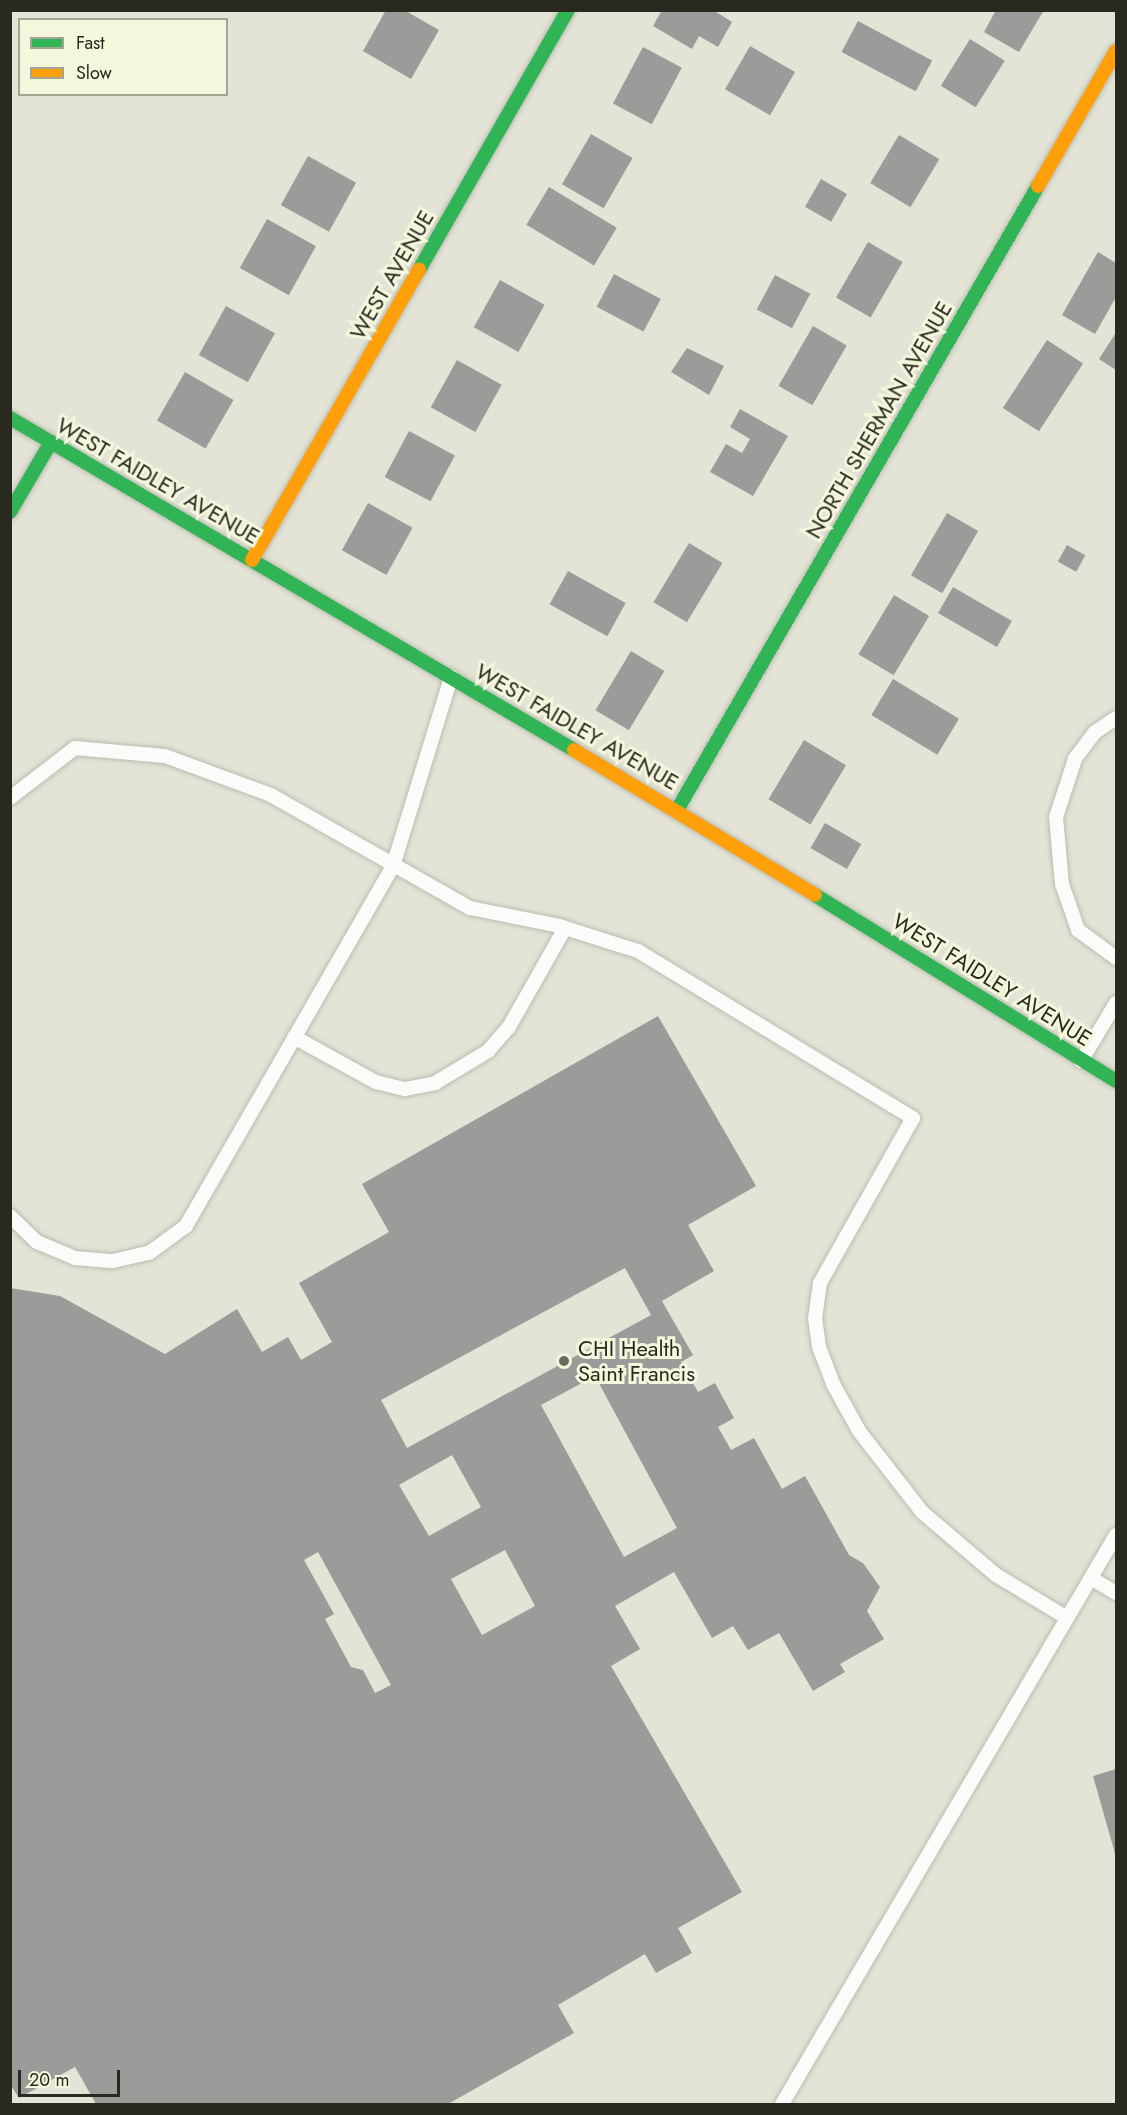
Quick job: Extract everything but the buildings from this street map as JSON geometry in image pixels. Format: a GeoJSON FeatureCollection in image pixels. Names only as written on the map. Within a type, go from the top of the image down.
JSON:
{"type":"FeatureCollection","features":[{"type":"Feature","properties":{"kind":"street","name":"WEST AVENUE"},"geometry":{"type":"LineString","coordinates":[[252,560],[568,10]]}},
{"type":"Feature","properties":{"kind":"street","name":"NORTH SHERMAN AVENUE"},"geometry":{"type":"LineString","coordinates":[[677,810],[1116,51]]}},
{"type":"Feature","properties":{"kind":"street","name":"WEST FAIDLEY AVENUE"},"geometry":{"type":"LineString","coordinates":[[10,418],[677,810],[1116,1081]]}},
{"type":"Feature","properties":{"kind":"street"},"geometry":{"type":"LineString","coordinates":[[10,512],[51,442]]}},
{"type":"Feature","properties":{"kind":"lane"},"geometry":{"type":"LineString","coordinates":[[10,1216],[37,1242],[75,1258],[113,1261],[149,1253],[186,1226],[393,866],[450,677]]}},
{"type":"Feature","properties":{"kind":"lane"},"geometry":{"type":"LineString","coordinates":[[1116,718],[1095,732],[1075,759],[1056,817],[1062,884],[1078,930],[1116,958]]}},
{"type":"Feature","properties":{"kind":"lane"},"geometry":{"type":"LineString","coordinates":[[10,798],[75,748],[165,756],[271,795],[470,908],[565,928],[638,951],[913,1118],[820,1283],[815,1318],[819,1347],[833,1384],[859,1431],[922,1512],[996,1575],[1067,1618]]}},
{"type":"Feature","properties":{"kind":"lane"},"geometry":{"type":"LineString","coordinates":[[294,1037],[376,1082],[405,1089],[435,1083],[488,1051],[510,1027],[565,928]]}},
{"type":"Feature","properties":{"kind":"lane"},"geometry":{"type":"LineString","coordinates":[[1081,1060],[1116,1003]]}},
{"type":"Feature","properties":{"kind":"lane"},"geometry":{"type":"LineString","coordinates":[[782,2104],[1116,1535]]}},
{"type":"Feature","properties":{"kind":"lane"},"geometry":{"type":"LineString","coordinates":[[1091,1578],[1116,1593]]}},
{"type":"Feature","properties":{"kind":"traffic: fast"},"geometry":{"type":"LineString","coordinates":[[419,270],[568,10]]}},
{"type":"Feature","properties":{"kind":"traffic: fast"},"geometry":{"type":"LineString","coordinates":[[677,810],[1038,186]]}},
{"type":"Feature","properties":{"kind":"traffic: fast"},"geometry":{"type":"LineString","coordinates":[[10,418],[574,750]]}},
{"type":"Feature","properties":{"kind":"traffic: fast"},"geometry":{"type":"LineString","coordinates":[[10,512],[51,442]]}},
{"type":"Feature","properties":{"kind":"traffic: fast"},"geometry":{"type":"LineString","coordinates":[[815,895],[1116,1081]]}},
{"type":"Feature","properties":{"kind":"traffic: slow"},"geometry":{"type":"LineString","coordinates":[[1038,186],[1116,51]]}},
{"type":"Feature","properties":{"kind":"traffic: slow"},"geometry":{"type":"LineString","coordinates":[[252,560],[419,270]]}},
{"type":"Feature","properties":{"kind":"traffic: slow"},"geometry":{"type":"LineString","coordinates":[[574,750],[815,895]]}},
{"type":"Feature","properties":{"kind":"place","name":"CHI Health Saint Francis"},"geometry":{"type":"Point","coordinates":[564,1361]}}]}
